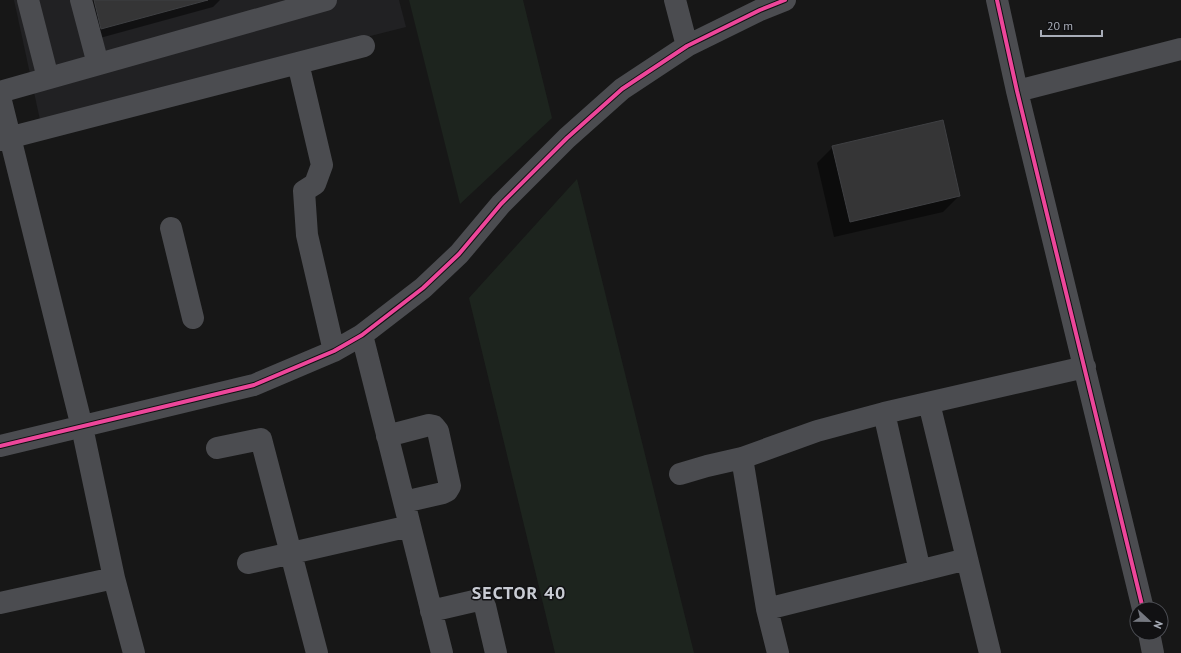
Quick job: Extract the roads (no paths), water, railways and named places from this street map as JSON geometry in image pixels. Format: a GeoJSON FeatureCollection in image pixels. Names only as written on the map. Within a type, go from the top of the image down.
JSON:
{"type":"FeatureCollection","features":[{"type":"Feature","properties":{"kind":"street"},"geometry":{"type":"LineString","coordinates":[[28,0],[48,78]]}},
{"type":"Feature","properties":{"kind":"street"},"geometry":{"type":"LineString","coordinates":[[81,0],[98,64]]}},
{"type":"Feature","properties":{"kind":"street"},"geometry":{"type":"LineString","coordinates":[[0,92],[326,0]]}},
{"type":"Feature","properties":{"kind":"street"},"geometry":{"type":"LineString","coordinates":[[675,0],[687,46]]}},
{"type":"Feature","properties":{"kind":"street"},"geometry":{"type":"LineString","coordinates":[[0,446],[254,385],[334,351],[362,335],[423,288],[459,254],[501,204],[568,138],[617,94],[687,46],[760,10],[785,0]]}},
{"type":"Feature","properties":{"kind":"street"},"geometry":{"type":"LineString","coordinates":[[997,0],[1017,91],[1141,601]]}},
{"type":"Feature","properties":{"kind":"street"},"geometry":{"type":"LineString","coordinates":[[5,139],[364,46]]}},
{"type":"Feature","properties":{"kind":"street"},"geometry":{"type":"LineString","coordinates":[[1017,91],[1181,49]]}},
{"type":"Feature","properties":{"kind":"street"},"geometry":{"type":"LineString","coordinates":[[298,63],[322,165],[315,184],[304,191],[307,235],[334,351]]}},
{"type":"Feature","properties":{"kind":"street"},"geometry":{"type":"LineString","coordinates":[[0,97],[5,139],[82,427],[114,578],[134,653]]}},
{"type":"Feature","properties":{"kind":"street"},"geometry":{"type":"LineString","coordinates":[[172,228],[193,318]]}},
{"type":"Feature","properties":{"kind":"street"},"geometry":{"type":"LineString","coordinates":[[362,335],[442,653]]}},
{"type":"Feature","properties":{"kind":"street"},"geometry":{"type":"LineString","coordinates":[[680,474],[742,458],[816,431],[884,413],[1085,367]]}},
{"type":"Feature","properties":{"kind":"street"},"geometry":{"type":"LineString","coordinates":[[929,403],[990,653]]}},
{"type":"Feature","properties":{"kind":"street"},"geometry":{"type":"LineString","coordinates":[[884,413],[920,571]]}},
{"type":"Feature","properties":{"kind":"street"},"geometry":{"type":"LineString","coordinates":[[387,436],[429,425],[434,426],[438,431],[450,486],[448,491],[404,502]]}},
{"type":"Feature","properties":{"kind":"street"},"geometry":{"type":"LineString","coordinates":[[217,448],[261,439],[317,653]]}},
{"type":"Feature","properties":{"kind":"street"},"geometry":{"type":"LineString","coordinates":[[742,458],[767,609],[778,653]]}},
{"type":"Feature","properties":{"kind":"street"},"geometry":{"type":"LineString","coordinates":[[248,564],[410,526]]}},
{"type":"Feature","properties":{"kind":"street"},"geometry":{"type":"LineString","coordinates":[[767,609],[967,559]]}},
{"type":"Feature","properties":{"kind":"street"},"geometry":{"type":"LineString","coordinates":[[0,603],[114,578]]}},
{"type":"Feature","properties":{"kind":"street"},"geometry":{"type":"LineString","coordinates":[[431,611],[474,600],[480,602],[485,606],[496,653]]}},
{"type":"Feature","properties":{"kind":"street"},"geometry":{"type":"LineString","coordinates":[[1151,641],[1153,653]]}},
{"type":"Feature","properties":{"kind":"district","name":"SECTOR 40"},"geometry":{"type":"Point","coordinates":[519,592]}}]}
